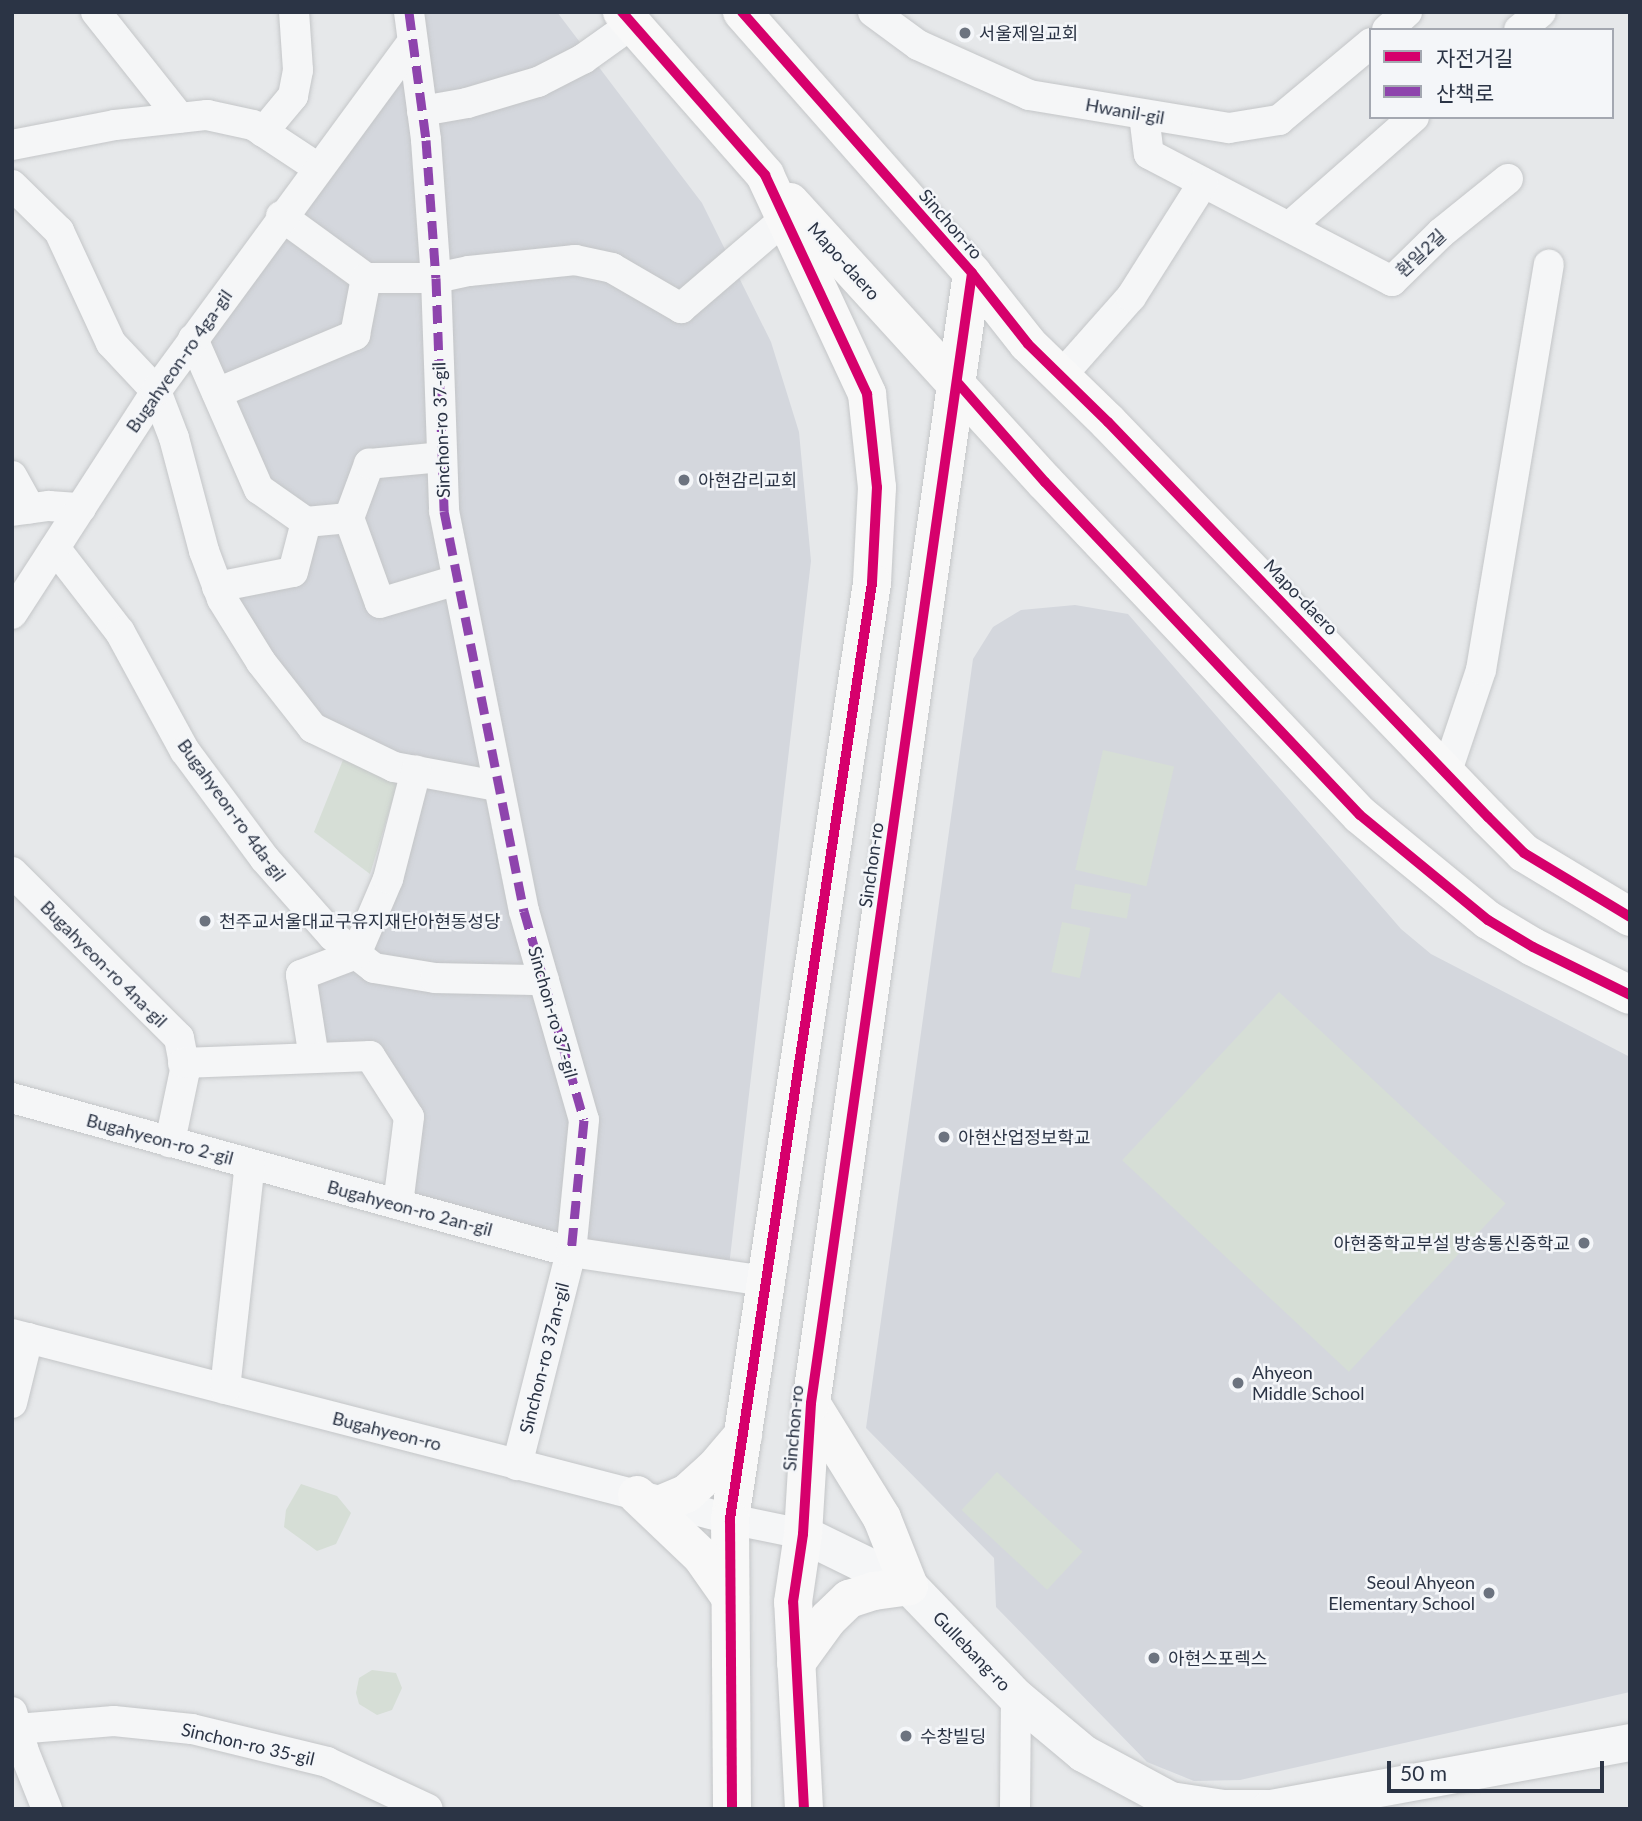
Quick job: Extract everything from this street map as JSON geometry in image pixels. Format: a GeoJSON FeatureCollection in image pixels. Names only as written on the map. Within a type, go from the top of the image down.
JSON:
{"type":"FeatureCollection","features":[{"type":"Feature","properties":{"kind":"main road","name":"Sinchon-ro"},"geometry":{"type":"LineString","coordinates":[[742,12],[972,273],[811,1403],[803,1534],[793,1602],[803,1809]]}},
{"type":"Feature","properties":{"kind":"main road"},"geometry":{"type":"LineString","coordinates":[[627,18],[765,175],[867,394],[874,447],[877,524],[873,583],[743,1434],[746,1523],[730,1597],[732,1809]]}},
{"type":"Feature","properties":{"kind":"main road","name":"Mapo-daero"},"geometry":{"type":"LineString","coordinates":[[765,175],[957,382],[1045,482],[1360,815],[1488,920],[1533,947],[1630,995]]}},
{"type":"Feature","properties":{"kind":"main road","name":"Mapo-daero"},"geometry":{"type":"LineString","coordinates":[[972,273],[1028,344],[1524,853],[1630,917]]}},
{"type":"Feature","properties":{"kind":"main road"},"geometry":{"type":"LineString","coordinates":[[796,1663],[828,1619],[849,1599],[874,1591],[909,1586],[882,1518],[811,1403]]}},
{"type":"Feature","properties":{"kind":"main road"},"geometry":{"type":"LineString","coordinates":[[651,1499],[687,1493],[714,1469],[743,1434]]}},
{"type":"Feature","properties":{"kind":"main road"},"geometry":{"type":"LineString","coordinates":[[651,1499],[702,1557],[730,1597]]}},
{"type":"Feature","properties":{"kind":"street"},"geometry":{"type":"LineString","coordinates":[[96,12],[180,118]]}},
{"type":"Feature","properties":{"kind":"street"},"geometry":{"type":"LineString","coordinates":[[263,132],[293,96],[298,69],[294,12]]}},
{"type":"Feature","properties":{"kind":"street","name":"Sinchon-ro 37-gil"},"geometry":{"type":"LineString","coordinates":[[409,12],[422,111],[436,278],[444,511],[524,911],[584,1120],[570,1252]]}},
{"type":"Feature","properties":{"kind":"street","name":"Hwanil-gil"},"geometry":{"type":"LineString","coordinates":[[873,12],[918,45],[1029,95],[1229,128],[1279,120],[1369,45]]}},
{"type":"Feature","properties":{"kind":"street"},"geometry":{"type":"LineString","coordinates":[[1389,28],[1407,12]]}},
{"type":"Feature","properties":{"kind":"street"},"geometry":{"type":"LineString","coordinates":[[1521,28],[1541,12]]}},
{"type":"Feature","properties":{"kind":"street"},"geometry":{"type":"LineString","coordinates":[[422,111],[467,103],[538,82],[583,59],[627,18]]}},
{"type":"Feature","properties":{"kind":"street","name":"Bugahyeon-ro 4ga-gil"},"geometry":{"type":"LineString","coordinates":[[12,614],[156,391],[281,216],[411,42]]}},
{"type":"Feature","properties":{"kind":"street"},"geometry":{"type":"LineString","coordinates":[[12,145],[115,125],[207,115],[253,125],[318,168]]}},
{"type":"Feature","properties":{"kind":"street","name":"환일2길"},"geometry":{"type":"LineString","coordinates":[[1144,115],[1149,154],[1392,281],[1441,233],[1507,179]]}},
{"type":"Feature","properties":{"kind":"street"},"geometry":{"type":"LineString","coordinates":[[1290,226],[1412,119]]}},
{"type":"Feature","properties":{"kind":"street"},"geometry":{"type":"LineString","coordinates":[[1061,376],[1131,297],[1203,183]]}},
{"type":"Feature","properties":{"kind":"street"},"geometry":{"type":"LineString","coordinates":[[12,185],[59,231],[111,343],[156,391],[174,438],[204,551],[217,587],[261,662],[313,728],[394,767],[498,786]]}},
{"type":"Feature","properties":{"kind":"street"},"geometry":{"type":"LineString","coordinates":[[281,216],[366,278],[436,278],[469,271],[575,260],[612,268],[681,307],[786,218]]}},
{"type":"Feature","properties":{"kind":"street"},"geometry":{"type":"LineString","coordinates":[[1446,774],[1481,670],[1549,265]]}},
{"type":"Feature","properties":{"kind":"street"},"geometry":{"type":"LineString","coordinates":[[217,393],[355,335],[366,278]]}},
{"type":"Feature","properties":{"kind":"street"},"geometry":{"type":"LineString","coordinates":[[193,339],[259,489],[306,522],[349,518]]}},
{"type":"Feature","properties":{"kind":"street"},"geometry":{"type":"LineString","coordinates":[[442,457],[369,464],[349,518],[380,603],[457,580]]}},
{"type":"Feature","properties":{"kind":"street"},"geometry":{"type":"LineString","coordinates":[[12,476],[21,509],[81,508]]}},
{"type":"Feature","properties":{"kind":"street"},"geometry":{"type":"LineString","coordinates":[[217,587],[293,572],[306,522]]}},
{"type":"Feature","properties":{"kind":"street","name":"Bugahyeon-ro 4da-gil"},"geometry":{"type":"LineString","coordinates":[[55,548],[120,632],[185,751],[265,859],[332,936],[374,968],[435,978],[544,979]]}},
{"type":"Feature","properties":{"kind":"street"},"geometry":{"type":"LineString","coordinates":[[314,1058],[301,975],[356,954],[388,879],[416,771]]}},
{"type":"Feature","properties":{"kind":"street","name":"Bugahyeon-ro 4na-gil"},"geometry":{"type":"LineString","coordinates":[[12,872],[179,1038],[183,1063],[170,1142]]}},
{"type":"Feature","properties":{"kind":"street"},"geometry":{"type":"LineString","coordinates":[[183,1063],[370,1056],[409,1117],[398,1204]]}},
{"type":"Feature","properties":{"kind":"street","name":"Bugahyeon-ro 2-gil"},"geometry":{"type":"LineString","coordinates":[[12,1098],[250,1164],[225,1390]]}},
{"type":"Feature","properties":{"kind":"street","name":"Bugahyeon-ro 2an-gil"},"geometry":{"type":"LineString","coordinates":[[250,1164],[570,1252]]}},
{"type":"Feature","properties":{"kind":"street"},"geometry":{"type":"LineString","coordinates":[[570,1252],[766,1281]]}},
{"type":"Feature","properties":{"kind":"street","name":"Sinchon-ro 37an-gil"},"geometry":{"type":"LineString","coordinates":[[517,1465],[570,1252]]}},
{"type":"Feature","properties":{"kind":"street"},"geometry":{"type":"LineString","coordinates":[[12,1403],[20,1336]]}},
{"type":"Feature","properties":{"kind":"street","name":"Bugahyeon-ro"},"geometry":{"type":"LineString","coordinates":[[20,1336],[746,1523]]}},
{"type":"Feature","properties":{"kind":"street","name":"Gullebang-ro"},"geometry":{"type":"LineString","coordinates":[[746,1523],[803,1534],[909,1586],[1016,1697],[1083,1753],[1167,1805],[1270,1808],[1630,1742]]}},
{"type":"Feature","properties":{"kind":"street"},"geometry":{"type":"LineString","coordinates":[[1015,1809],[1016,1697]]}},
{"type":"Feature","properties":{"kind":"street"},"geometry":{"type":"LineString","coordinates":[[15,1720],[47,1809]]}},
{"type":"Feature","properties":{"kind":"street","name":"Sinchon-ro 35-gil"},"geometry":{"type":"LineString","coordinates":[[15,1720],[114,1721],[192,1729],[327,1762],[428,1809]]}},
{"type":"Feature","properties":{"kind":"shaded area"},"geometry":{"type":"Polygon","coordinates":[[[409,12],[557,12],[702,203],[771,342],[799,432],[811,561],[728,1275],[398,1204],[408,1116],[370,1056],[314,1058],[301,975],[356,954],[416,772],[313,728],[222,599],[293,572],[306,522],[259,489],[193,339],[411,42],[409,12]]]}},
{"type":"Feature","properties":{"kind":"shaded area","name":"Ahyeon Middle School"},"geometry":{"type":"Polygon","coordinates":[[[1075,605],[1128,614],[1401,929],[1431,954],[1630,1057],[1630,1692],[1240,1780],[1194,1781],[1147,1762],[996,1607],[994,1558],[866,1428],[973,659],[993,627],[1021,610],[1075,605]]]}},
{"type":"Feature","properties":{"kind":"shaded area"},"geometry":{"type":"Polygon","coordinates":[[[349,745],[402,769],[370,874],[314,832],[349,745]]]}},
{"type":"Feature","properties":{"kind":"shaded area"},"geometry":{"type":"Polygon","coordinates":[[[1103,750],[1174,766],[1146,886],[1075,870],[1103,750]]]}},
{"type":"Feature","properties":{"kind":"shaded area"},"geometry":{"type":"Polygon","coordinates":[[[1075,884],[1131,894],[1127,919],[1071,909],[1075,884]]]}},
{"type":"Feature","properties":{"kind":"shaded area"},"geometry":{"type":"Polygon","coordinates":[[[1062,922],[1090,928],[1080,978],[1051,972],[1062,922]]]}},
{"type":"Feature","properties":{"kind":"shaded area"},"geometry":{"type":"Polygon","coordinates":[[[1279,992],[1506,1203],[1349,1372],[1122,1160],[1279,992]]]}},
{"type":"Feature","properties":{"kind":"shaded area"},"geometry":{"type":"Polygon","coordinates":[[[997,1472],[1083,1552],[1047,1590],[962,1510],[997,1472]]]}},
{"type":"Feature","properties":{"kind":"shaded area"},"geometry":{"type":"Polygon","coordinates":[[[301,1484],[337,1496],[351,1513],[336,1544],[317,1551],[284,1527],[286,1510],[301,1484]]]}},
{"type":"Feature","properties":{"kind":"shaded area"},"geometry":{"type":"Polygon","coordinates":[[[372,1670],[396,1673],[402,1688],[392,1710],[377,1715],[359,1704],[356,1693],[359,1678],[372,1670]]]}},
{"type":"Feature","properties":{"kind":"marked path"},"geometry":{"type":"LineString","coordinates":[[409,12],[426,140],[436,278],[444,511],[524,911],[584,1120],[571,1252]]}},
{"type":"Feature","properties":{"kind":"cycle path"},"geometry":{"type":"LineString","coordinates":[[622,12],[765,175],[867,394],[877,487],[872,583],[730,1519],[732,1809]]}},
{"type":"Feature","properties":{"kind":"cycle path"},"geometry":{"type":"LineString","coordinates":[[742,12],[972,273],[1028,344],[1108,422],[1488,817],[1524,853],[1630,917]]}},
{"type":"Feature","properties":{"kind":"cycle path"},"geometry":{"type":"LineString","coordinates":[[804,1809],[793,1602],[803,1534],[811,1403],[972,273]]}},
{"type":"Feature","properties":{"kind":"cycle path"},"geometry":{"type":"LineString","coordinates":[[957,382],[1045,482],[1360,815],[1488,920],[1533,947],[1630,995]]}},
{"type":"Feature","properties":{"kind":"place","name":"서울제일교회"},"geometry":{"type":"Point","coordinates":[965,33]}},
{"type":"Feature","properties":{"kind":"place","name":"아현감리교회"},"geometry":{"type":"Point","coordinates":[684,480]}},
{"type":"Feature","properties":{"kind":"place","name":"천주교서울대교구유지재단아현동성당"},"geometry":{"type":"Point","coordinates":[205,921]}},
{"type":"Feature","properties":{"kind":"place","name":"아현산업정보학교"},"geometry":{"type":"Point","coordinates":[944,1137]}},
{"type":"Feature","properties":{"kind":"place","name":"아현중학교부설 방송통신중학교"},"geometry":{"type":"Point","coordinates":[1584,1243]}},
{"type":"Feature","properties":{"kind":"place","name":"Ahyeon Middle School"},"geometry":{"type":"Point","coordinates":[1238,1383]}},
{"type":"Feature","properties":{"kind":"place","name":"Seoul Ahyeon Elementary School"},"geometry":{"type":"Point","coordinates":[1489,1593]}},
{"type":"Feature","properties":{"kind":"place","name":"아현스포렉스"},"geometry":{"type":"Point","coordinates":[1154,1658]}},
{"type":"Feature","properties":{"kind":"place","name":"수창빌딩"},"geometry":{"type":"Point","coordinates":[906,1736]}}]}
